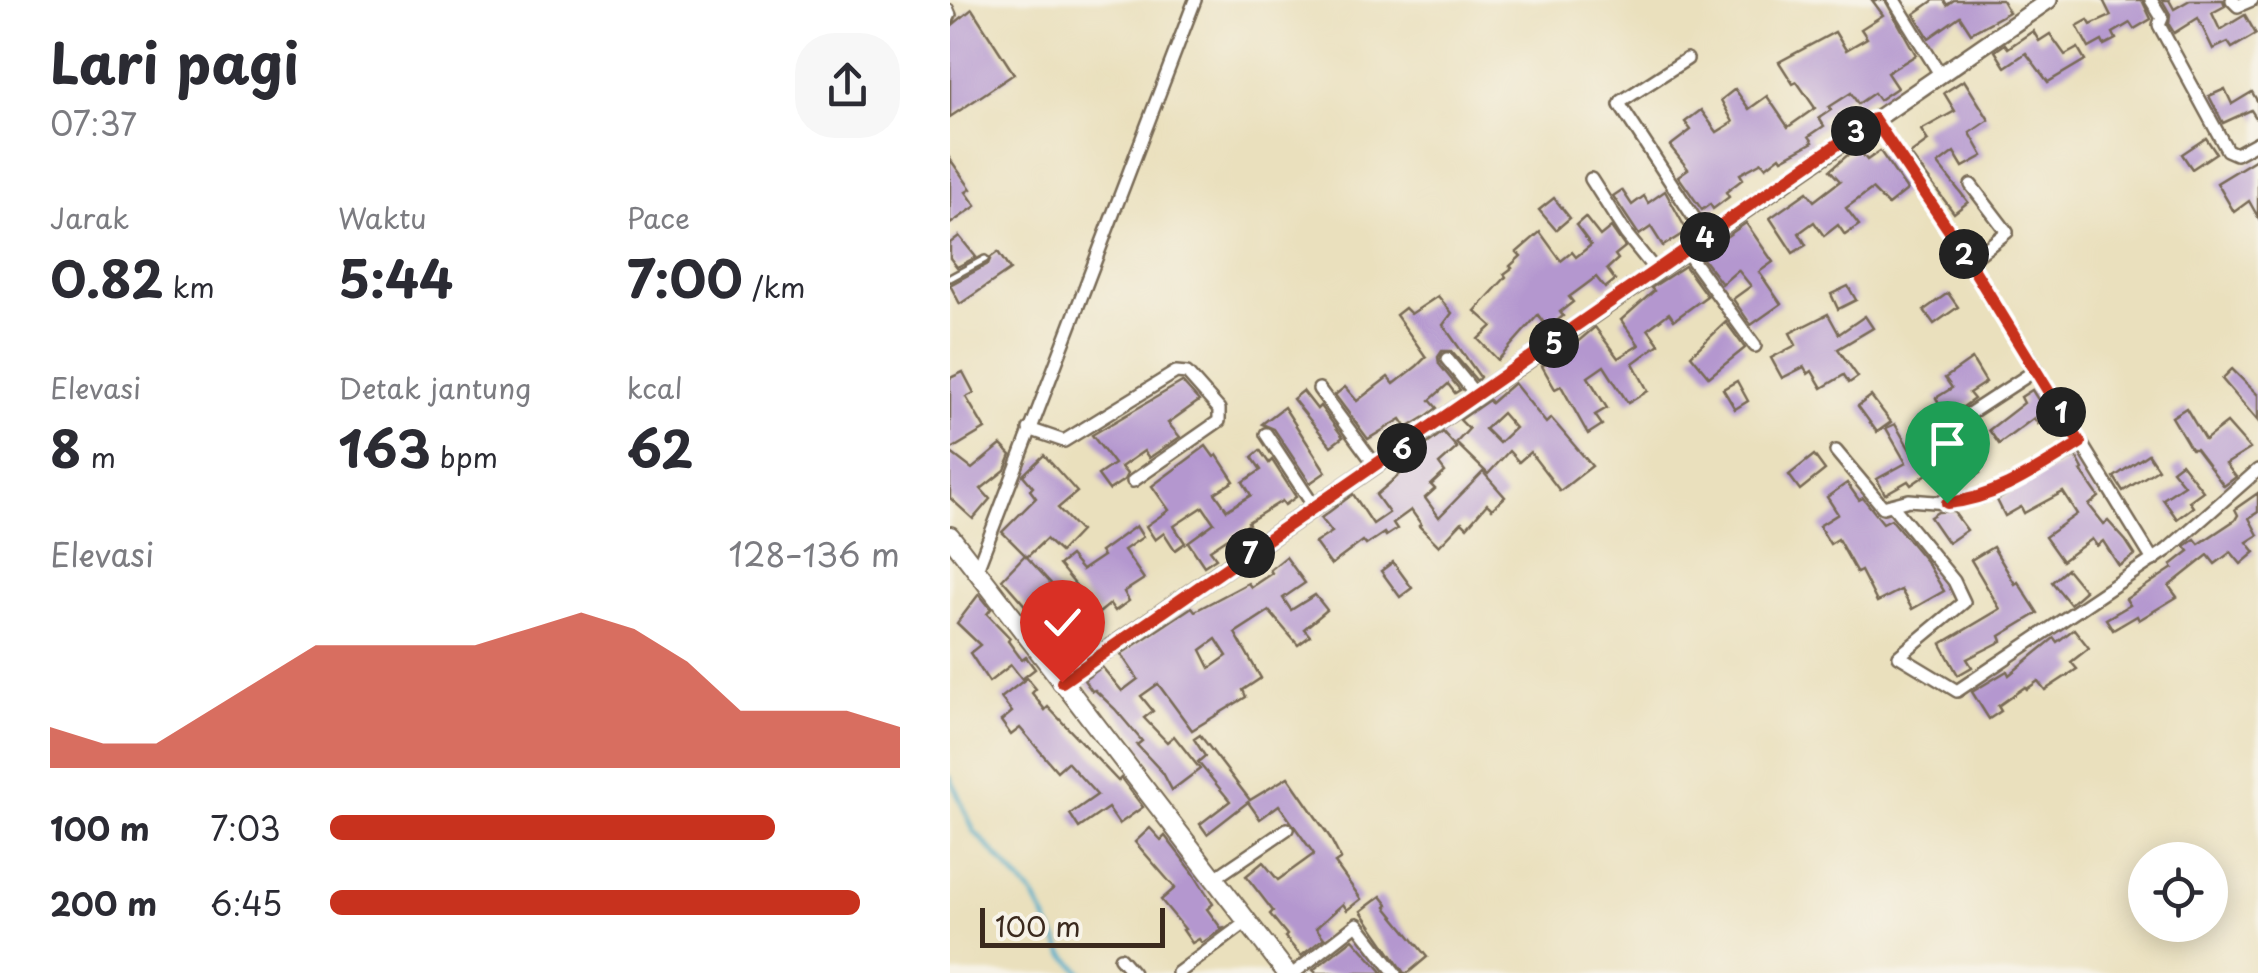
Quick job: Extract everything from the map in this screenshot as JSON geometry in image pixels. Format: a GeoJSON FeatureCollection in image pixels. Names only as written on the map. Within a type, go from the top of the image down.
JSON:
{"type":"FeatureCollection","features":[{"type":"Feature","properties":{"kind":"main road"},"geometry":{"type":"LineString","coordinates":[[1062,682],[2049,0]]}},
{"type":"Feature","properties":{"kind":"main road"},"geometry":{"type":"LineString","coordinates":[[950,536],[1291,973]]}},
{"type":"Feature","properties":{"kind":"street"},"geometry":{"type":"LineString","coordinates":[[976,572],[1195,0]]}},
{"type":"Feature","properties":{"kind":"street"},"geometry":{"type":"LineString","coordinates":[[1894,0],[1940,74]]}},
{"type":"Feature","properties":{"kind":"street"},"geometry":{"type":"LineString","coordinates":[[2150,0],[2162,18],[2159,25],[2170,48],[2226,150],[2236,154],[2258,142]]}},
{"type":"Feature","properties":{"kind":"street"},"geometry":{"type":"LineString","coordinates":[[2232,0],[2238,6],[2252,0]]}},
{"type":"Feature","properties":{"kind":"street"},"geometry":{"type":"LineString","coordinates":[[1687,60],[1620,106],[1706,236]]}},
{"type":"Feature","properties":{"kind":"street"},"geometry":{"type":"LineString","coordinates":[[1874,119],[1969,262],[2153,560]]}},
{"type":"Feature","properties":{"kind":"street"},"geometry":{"type":"LineString","coordinates":[[1591,179],[1626,234],[1656,270]]}},
{"type":"Feature","properties":{"kind":"street"},"geometry":{"type":"LineString","coordinates":[[1969,262],[2006,232],[1971,185]]}},
{"type":"Feature","properties":{"kind":"street"},"geometry":{"type":"LineString","coordinates":[[1684,250],[1756,346]]}},
{"type":"Feature","properties":{"kind":"street"},"geometry":{"type":"LineString","coordinates":[[1447,359],[1477,396]]}},
{"type":"Feature","properties":{"kind":"street"},"geometry":{"type":"LineString","coordinates":[[1952,424],[2036,370]]}},
{"type":"Feature","properties":{"kind":"street"},"geometry":{"type":"LineString","coordinates":[[1030,429],[1064,441],[1176,372],[1186,373],[1218,409],[1219,421],[1133,481]]}},
{"type":"Feature","properties":{"kind":"street"},"geometry":{"type":"LineString","coordinates":[[1320,389],[1376,466]]}},
{"type":"Feature","properties":{"kind":"street"},"geometry":{"type":"LineString","coordinates":[[1266,434],[1315,508]]}},
{"type":"Feature","properties":{"kind":"street"},"geometry":{"type":"LineString","coordinates":[[1836,452],[1878,506],[1909,500],[1947,503],[1982,497],[2080,443]]}},
{"type":"Feature","properties":{"kind":"street"},"geometry":{"type":"LineString","coordinates":[[1892,505],[1954,581],[1964,602],[1899,656],[1957,690],[2181,540],[2258,470]]}},
{"type":"Feature","properties":{"kind":"street"},"geometry":{"type":"LineString","coordinates":[[1215,878],[1287,829]]}},
{"type":"Feature","properties":{"kind":"street"},"geometry":{"type":"LineString","coordinates":[[1178,973],[1248,921]]}},
{"type":"Feature","properties":{"kind":"street"},"geometry":{"type":"LineString","coordinates":[[1291,973],[1357,924],[1395,973]]}},
{"type":"Feature","properties":{"kind":"street"},"geometry":{"type":"LineString","coordinates":[[1120,958],[1133,973]]}},
{"type":"Feature","properties":{"kind":"lane"},"geometry":{"type":"LineString","coordinates":[[950,8],[950,21]]}},
{"type":"Feature","properties":{"kind":"lane"},"geometry":{"type":"LineString","coordinates":[[950,278],[986,259]]}},
{"type":"Feature","properties":{"kind":"building"},"geometry":{"type":"Polygon","coordinates":[[[1872,0],[1885,0],[1916,55],[1887,73],[1897,88],[1879,100],[1874,93],[1858,104],[1851,93],[1819,118],[1824,126],[1809,136],[1813,142],[1782,159],[1780,156],[1766,167],[1762,162],[1740,174],[1743,179],[1726,192],[1729,197],[1713,209],[1710,204],[1702,210],[1678,176],[1688,169],[1670,146],[1691,130],[1685,122],[1701,110],[1717,132],[1733,122],[1721,100],[1735,89],[1749,109],[1767,96],[1788,127],[1815,108],[1779,62],[1835,32],[1846,50],[1867,38],[1861,29],[1883,15],[1872,0]]]}},
{"type":"Feature","properties":{"kind":"building"},"geometry":{"type":"Polygon","coordinates":[[[1934,0],[1944,0],[1947,5],[1954,0],[2002,0],[2009,12],[1971,33],[1960,16],[1929,38],[1914,14],[1934,0]]]}},
{"type":"Feature","properties":{"kind":"building"},"geometry":{"type":"Polygon","coordinates":[[[2103,0],[2142,0],[2151,19],[2134,29],[2130,23],[2113,33],[2116,39],[2089,48],[2077,26],[2111,16],[2103,0]]]}},
{"type":"Feature","properties":{"kind":"building"},"geometry":{"type":"Polygon","coordinates":[[[2162,0],[2169,0],[2174,9],[2190,0],[2223,0],[2225,6],[2212,13],[2220,30],[2245,15],[2256,34],[2232,48],[2228,42],[2213,49],[2198,18],[2174,33],[2162,0]]]}},
{"type":"Feature","properties":{"kind":"building"},"geometry":{"type":"Polygon","coordinates":[[[972,9],[1014,74],[950,117],[950,27],[972,9]]]}},
{"type":"Feature","properties":{"kind":"building"},"geometry":{"type":"Polygon","coordinates":[[[2033,31],[2039,41],[2050,34],[2065,55],[2078,48],[2085,60],[2048,82],[2026,53],[2005,67],[1995,51],[2005,44],[2008,48],[2033,31]]]}},
{"type":"Feature","properties":{"kind":"building"},"geometry":{"type":"Polygon","coordinates":[[[1964,80],[1989,120],[1970,133],[1983,156],[1963,167],[1954,152],[1938,164],[1968,202],[1954,213],[1910,154],[1928,141],[1921,130],[1955,111],[1944,93],[1964,80]]]}},
{"type":"Feature","properties":{"kind":"building"},"geometry":{"type":"Polygon","coordinates":[[[2225,89],[2232,104],[2252,92],[2258,102],[2258,121],[2251,110],[2223,123],[2209,96],[2225,89]]]}},
{"type":"Feature","properties":{"kind":"building"},"geometry":{"type":"Polygon","coordinates":[[[2206,138],[2216,153],[2192,169],[2182,154],[2206,138]]]}},
{"type":"Feature","properties":{"kind":"building"},"geometry":{"type":"Polygon","coordinates":[[[1857,147],[1867,160],[1880,151],[1907,190],[1888,205],[1872,189],[1846,208],[1859,225],[1845,235],[1838,225],[1824,236],[1814,222],[1799,233],[1806,245],[1793,253],[1770,218],[1807,192],[1814,201],[1840,181],[1830,170],[1857,147]]]}},
{"type":"Feature","properties":{"kind":"building"},"geometry":{"type":"Polygon","coordinates":[[[2258,158],[2258,217],[2249,201],[2234,212],[2217,183],[2258,158]]]}},
{"type":"Feature","properties":{"kind":"building"},"geometry":{"type":"Polygon","coordinates":[[[950,159],[971,189],[966,192],[976,206],[950,224],[950,159]]]}},
{"type":"Feature","properties":{"kind":"building"},"geometry":{"type":"Polygon","coordinates":[[[1622,190],[1632,205],[1644,196],[1648,203],[1665,191],[1687,231],[1663,246],[1651,227],[1639,235],[1613,196],[1622,190]]]}},
{"type":"Feature","properties":{"kind":"building"},"geometry":{"type":"Polygon","coordinates":[[[1554,198],[1570,218],[1556,230],[1539,210],[1554,198]]]}},
{"type":"Feature","properties":{"kind":"building"},"geometry":{"type":"Polygon","coordinates":[[[1585,217],[1600,236],[1611,227],[1625,247],[1607,269],[1615,280],[1605,288],[1596,277],[1569,297],[1573,302],[1548,328],[1538,315],[1498,360],[1478,339],[1492,326],[1475,311],[1521,256],[1517,252],[1540,232],[1561,261],[1572,252],[1576,257],[1591,245],[1576,225],[1585,217]]]}},
{"type":"Feature","properties":{"kind":"building"},"geometry":{"type":"Polygon","coordinates":[[[1746,223],[1773,262],[1759,272],[1781,304],[1751,325],[1733,299],[1751,286],[1738,270],[1722,284],[1700,255],[1746,223]]]}},
{"type":"Feature","properties":{"kind":"building"},"geometry":{"type":"Polygon","coordinates":[[[959,236],[976,257],[957,267],[950,258],[950,243],[959,236]]]}},
{"type":"Feature","properties":{"kind":"building"},"geometry":{"type":"Polygon","coordinates":[[[998,252],[1010,270],[960,304],[950,285],[988,264],[998,252]]]}},
{"type":"Feature","properties":{"kind":"building"},"geometry":{"type":"Polygon","coordinates":[[[1685,266],[1707,296],[1674,320],[1669,313],[1648,329],[1659,344],[1633,363],[1648,391],[1628,403],[1604,366],[1588,377],[1607,408],[1595,415],[1602,425],[1588,434],[1561,386],[1555,389],[1542,366],[1561,356],[1595,327],[1618,358],[1639,345],[1621,320],[1654,291],[1651,288],[1685,266]]]}},
{"type":"Feature","properties":{"kind":"building"},"geometry":{"type":"Polygon","coordinates":[[[1848,286],[1856,300],[1838,309],[1831,294],[1848,286]]]}},
{"type":"Feature","properties":{"kind":"building"},"geometry":{"type":"Polygon","coordinates":[[[1948,293],[1958,307],[1934,324],[1924,310],[1948,293]]]}},
{"type":"Feature","properties":{"kind":"building"},"geometry":{"type":"Polygon","coordinates":[[[1438,296],[1452,313],[1443,325],[1480,377],[1477,381],[1451,351],[1442,351],[1439,364],[1460,390],[1455,393],[1448,384],[1430,400],[1437,408],[1425,417],[1407,428],[1401,419],[1368,439],[1335,395],[1345,387],[1357,401],[1388,377],[1394,384],[1417,366],[1426,357],[1396,315],[1405,308],[1411,314],[1438,296]]]}},
{"type":"Feature","properties":{"kind":"building"},"geometry":{"type":"Polygon","coordinates":[[[1828,314],[1839,334],[1865,316],[1873,328],[1838,349],[1858,377],[1849,383],[1844,375],[1822,388],[1812,371],[1808,374],[1804,367],[1782,378],[1771,358],[1796,345],[1790,333],[1828,314]]]}},
{"type":"Feature","properties":{"kind":"building"},"geometry":{"type":"Polygon","coordinates":[[[1726,322],[1745,348],[1709,377],[1691,355],[1726,322]]]}},
{"type":"Feature","properties":{"kind":"building"},"geometry":{"type":"Polygon","coordinates":[[[1972,359],[1986,382],[1969,393],[1974,399],[1939,424],[1980,473],[1964,484],[1950,464],[1942,469],[1940,465],[1911,485],[1908,481],[1885,494],[1877,479],[1906,463],[1886,428],[1895,424],[1916,460],[1936,448],[1918,421],[1941,407],[1936,398],[1952,388],[1945,378],[1972,359]]]}},
{"type":"Feature","properties":{"kind":"building"},"geometry":{"type":"Polygon","coordinates":[[[2232,369],[2258,395],[2258,421],[2222,379],[2232,369]]]}},
{"type":"Feature","properties":{"kind":"building"},"geometry":{"type":"Polygon","coordinates":[[[963,372],[974,393],[966,397],[985,429],[950,450],[950,378],[963,372]]]}},
{"type":"Feature","properties":{"kind":"building"},"geometry":{"type":"Polygon","coordinates":[[[1737,381],[1748,401],[1735,409],[1723,389],[1737,381]]]}},
{"type":"Feature","properties":{"kind":"building"},"geometry":{"type":"Polygon","coordinates":[[[1182,382],[1199,401],[1168,423],[1180,437],[1149,458],[1144,451],[1121,467],[1127,474],[1124,480],[1109,490],[1098,475],[1114,464],[1092,435],[1182,382]]]}},
{"type":"Feature","properties":{"kind":"building"},"geometry":{"type":"Polygon","coordinates":[[[1514,383],[1546,423],[1551,418],[1592,466],[1560,491],[1530,452],[1519,462],[1509,451],[1488,474],[1456,443],[1469,429],[1460,420],[1489,400],[1491,403],[1514,383]],[[1502,413],[1485,429],[1499,443],[1515,428],[1502,413]]]}},
{"type":"Feature","properties":{"kind":"building"},"geometry":{"type":"Polygon","coordinates":[[[2032,390],[2049,417],[2038,424],[2034,418],[1999,444],[1989,430],[2024,403],[2021,397],[2032,390]]]}},
{"type":"Feature","properties":{"kind":"building"},"geometry":{"type":"Polygon","coordinates":[[[1303,391],[1343,437],[1331,446],[1293,399],[1303,391]]]}},
{"type":"Feature","properties":{"kind":"building"},"geometry":{"type":"Polygon","coordinates":[[[1871,396],[1891,422],[1877,432],[1858,406],[1871,396]]]}},
{"type":"Feature","properties":{"kind":"building"},"geometry":{"type":"Polygon","coordinates":[[[1284,407],[1326,472],[1310,483],[1274,429],[1262,424],[1284,407]]]}},
{"type":"Feature","properties":{"kind":"building"},"geometry":{"type":"Polygon","coordinates":[[[2186,408],[2205,440],[2227,423],[2250,449],[2226,464],[2236,477],[2224,486],[2196,449],[2191,449],[2172,417],[2186,408]]]}},
{"type":"Feature","properties":{"kind":"building"},"geometry":{"type":"Polygon","coordinates":[[[1443,432],[1457,448],[1439,464],[1445,472],[1431,485],[1435,489],[1425,498],[1439,517],[1483,472],[1505,497],[1492,509],[1487,504],[1467,527],[1462,522],[1439,546],[1419,526],[1411,510],[1393,523],[1397,529],[1366,545],[1363,541],[1331,565],[1315,543],[1332,532],[1321,518],[1353,494],[1373,524],[1389,513],[1376,495],[1414,462],[1410,457],[1443,432]]]}},
{"type":"Feature","properties":{"kind":"building"},"geometry":{"type":"Polygon","coordinates":[[[1001,445],[1011,455],[1005,470],[981,489],[990,499],[973,519],[950,498],[950,452],[972,469],[1001,445]]]}},
{"type":"Feature","properties":{"kind":"building"},"geometry":{"type":"Polygon","coordinates":[[[1206,446],[1234,481],[1215,493],[1227,510],[1251,495],[1243,482],[1261,470],[1252,457],[1260,450],[1269,463],[1272,460],[1296,497],[1285,505],[1282,501],[1210,550],[1216,558],[1204,566],[1188,542],[1214,523],[1203,507],[1174,526],[1185,543],[1175,550],[1164,533],[1155,540],[1146,526],[1169,510],[1152,486],[1206,446]]]}},
{"type":"Feature","properties":{"kind":"building"},"geometry":{"type":"Polygon","coordinates":[[[2148,454],[2158,469],[2123,491],[2114,477],[2148,454]]]}},
{"type":"Feature","properties":{"kind":"building"},"geometry":{"type":"Polygon","coordinates":[[[1044,455],[1077,492],[1058,508],[1080,531],[1060,552],[1046,539],[1027,557],[1002,532],[1036,498],[1023,475],[1044,455]]]}},
{"type":"Feature","properties":{"kind":"building"},"geometry":{"type":"Polygon","coordinates":[[[1814,455],[1825,470],[1800,490],[1789,475],[1814,455]]]}},
{"type":"Feature","properties":{"kind":"building"},"geometry":{"type":"Polygon","coordinates":[[[2076,456],[2099,497],[2089,505],[2104,524],[2108,521],[2135,555],[2119,566],[2103,541],[2097,546],[2092,539],[2062,561],[2045,537],[2077,514],[2063,492],[2024,513],[2021,507],[2005,516],[1997,500],[2076,456]]]}},
{"type":"Feature","properties":{"kind":"building"},"geometry":{"type":"Polygon","coordinates":[[[2181,463],[2203,491],[2189,501],[2193,507],[2177,519],[2163,499],[2184,485],[2172,470],[2181,463]]]}},
{"type":"Feature","properties":{"kind":"building"},"geometry":{"type":"Polygon","coordinates":[[[1847,483],[1883,523],[1891,519],[1926,561],[1944,591],[1912,609],[1901,590],[1877,602],[1838,539],[1830,544],[1819,526],[1838,514],[1827,497],[1847,483]]]}},
{"type":"Feature","properties":{"kind":"building"},"geometry":{"type":"Polygon","coordinates":[[[2258,493],[2258,512],[2249,518],[2258,535],[2247,542],[2255,552],[2241,564],[2231,552],[2215,564],[2208,555],[2169,586],[2177,597],[2139,620],[2137,616],[2113,630],[2106,619],[2130,605],[2126,599],[2173,568],[2171,565],[2189,551],[2185,546],[2195,539],[2199,544],[2235,520],[2235,509],[2258,493]]]}},
{"type":"Feature","properties":{"kind":"building"},"geometry":{"type":"Polygon","coordinates":[[[1953,511],[1967,530],[1948,543],[1930,517],[1953,511]]]}},
{"type":"Feature","properties":{"kind":"building"},"geometry":{"type":"Polygon","coordinates":[[[1136,526],[1143,537],[1124,550],[1144,579],[1124,592],[1129,601],[1115,611],[1110,604],[1099,613],[1059,565],[1070,556],[1082,570],[1136,526]]]}},
{"type":"Feature","properties":{"kind":"building"},"geometry":{"type":"Polygon","coordinates":[[[1993,547],[2038,613],[2000,636],[2002,641],[1967,659],[1972,667],[1958,675],[1941,644],[2000,609],[1971,560],[1993,547]]]}},
{"type":"Feature","properties":{"kind":"building"},"geometry":{"type":"Polygon","coordinates":[[[1025,555],[1087,623],[1081,628],[1091,642],[1064,661],[1040,629],[1044,627],[1032,608],[1029,610],[1002,579],[1025,555]]]}},
{"type":"Feature","properties":{"kind":"building"},"geometry":{"type":"Polygon","coordinates":[[[1286,557],[1305,583],[1283,598],[1291,610],[1315,595],[1327,610],[1304,629],[1310,636],[1298,645],[1269,611],[1235,633],[1261,678],[1243,690],[1246,697],[1192,730],[1158,684],[1141,696],[1153,711],[1144,718],[1167,742],[1174,736],[1200,769],[1172,790],[1163,773],[1137,745],[1142,741],[1084,680],[1102,667],[1122,691],[1138,679],[1121,654],[1192,607],[1195,611],[1248,583],[1251,587],[1272,573],[1270,570],[1286,557]],[[1216,639],[1201,650],[1210,668],[1227,656],[1216,639]]]}},
{"type":"Feature","properties":{"kind":"building"},"geometry":{"type":"Polygon","coordinates":[[[1393,562],[1412,588],[1400,597],[1381,571],[1393,562]]]}},
{"type":"Feature","properties":{"kind":"building"},"geometry":{"type":"Polygon","coordinates":[[[2067,569],[2085,591],[2070,604],[2052,582],[2067,569]]]}},
{"type":"Feature","properties":{"kind":"building"},"geometry":{"type":"Polygon","coordinates":[[[979,594],[991,609],[987,614],[1010,638],[1008,641],[1022,660],[1026,657],[1035,669],[1022,679],[1011,665],[989,682],[970,653],[980,645],[957,623],[979,594]]]}},
{"type":"Feature","properties":{"kind":"building"},"geometry":{"type":"Polygon","coordinates":[[[2074,629],[2089,648],[2071,662],[2077,669],[2045,690],[2038,681],[2025,687],[1998,706],[2001,711],[1989,719],[1972,692],[2007,671],[2009,675],[2054,638],[2057,642],[2074,629]]]}},
{"type":"Feature","properties":{"kind":"building"},"geometry":{"type":"Polygon","coordinates":[[[1027,678],[1045,710],[1048,707],[1118,781],[1121,778],[1143,807],[1119,824],[1108,808],[1079,828],[1070,814],[1097,795],[1067,762],[1057,771],[1020,728],[1011,735],[1001,721],[1012,712],[1001,698],[1027,678]]]}},
{"type":"Feature","properties":{"kind":"building"},"geometry":{"type":"Polygon","coordinates":[[[1200,735],[1250,800],[1288,777],[1329,836],[1341,859],[1335,863],[1361,899],[1347,910],[1343,904],[1316,928],[1324,938],[1301,956],[1246,876],[1263,862],[1278,880],[1314,854],[1279,805],[1260,819],[1248,802],[1207,834],[1200,824],[1230,801],[1198,762],[1205,756],[1194,739],[1200,735]]]}},
{"type":"Feature","properties":{"kind":"building"},"geometry":{"type":"Polygon","coordinates":[[[1150,828],[1161,840],[1165,836],[1192,871],[1213,904],[1207,909],[1221,928],[1225,927],[1202,943],[1199,939],[1192,943],[1161,900],[1175,888],[1135,842],[1150,828]]]}},
{"type":"Feature","properties":{"kind":"building"},"geometry":{"type":"Polygon","coordinates":[[[1381,896],[1427,957],[1408,973],[1404,973],[1361,911],[1381,896]]]}},
{"type":"Feature","properties":{"kind":"building"},"geometry":{"type":"Polygon","coordinates":[[[1353,939],[1383,973],[1313,970],[1353,939]]]}},
{"type":"Feature","properties":{"kind":"waterway"},"geometry":{"type":"LineString","coordinates":[[950,777],[974,831],[1035,898],[1064,954],[1082,973]]}},
{"type":"Feature","properties":{"kind":"route"},"geometry":{"type":"LineString","coordinates":[[1062,682],[1874,119],[1957,242],[2080,443],[1982,497],[1947,503]]}}]}
